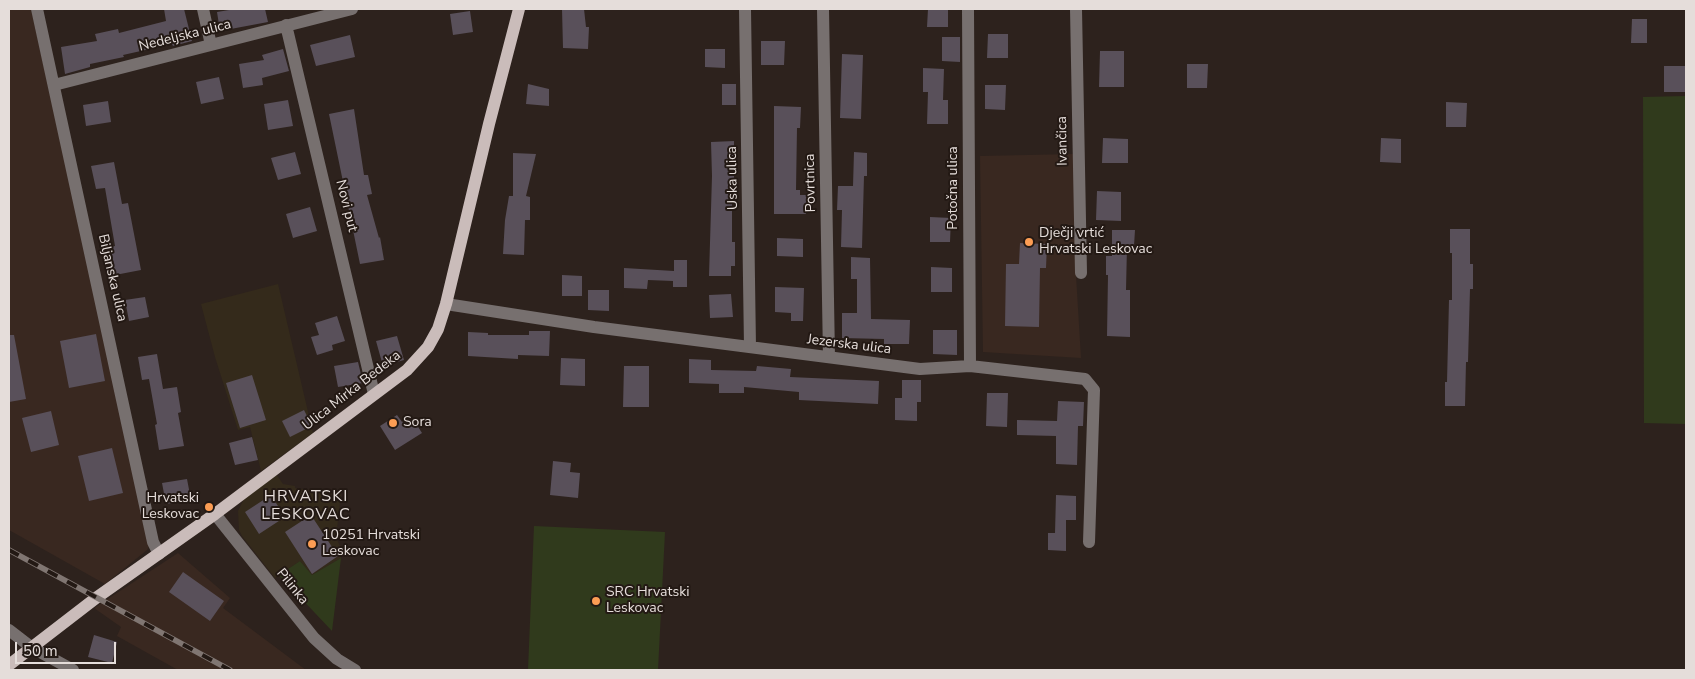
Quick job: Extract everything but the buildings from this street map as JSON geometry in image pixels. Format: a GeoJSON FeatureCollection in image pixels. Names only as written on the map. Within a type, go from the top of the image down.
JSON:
{"type":"FeatureCollection","features":[{"type":"Feature","properties":{"kind":"main road","name":"Ulica Mirka Bedeka"},"geometry":{"type":"LineString","coordinates":[[9,665],[407,370],[428,347],[438,329],[446,304],[519,9]]}},
{"type":"Feature","properties":{"kind":"street","name":"Biljanska ulica"},"geometry":{"type":"LineString","coordinates":[[37,9],[153,542],[159,554]]}},
{"type":"Feature","properties":{"kind":"street"},"geometry":{"type":"LineString","coordinates":[[203,9],[211,46]]}},
{"type":"Feature","properties":{"kind":"street","name":"Nedeljska ulica"},"geometry":{"type":"LineString","coordinates":[[54,85],[352,9]]}},
{"type":"Feature","properties":{"kind":"street","name":"Uska ulica"},"geometry":{"type":"LineString","coordinates":[[745,9],[750,347]]}},
{"type":"Feature","properties":{"kind":"street","name":"Povrtnica"},"geometry":{"type":"LineString","coordinates":[[823,9],[829,358]]}},
{"type":"Feature","properties":{"kind":"street","name":"Potočna ulica"},"geometry":{"type":"LineString","coordinates":[[968,9],[970,366]]}},
{"type":"Feature","properties":{"kind":"street","name":"Ivančica"},"geometry":{"type":"LineString","coordinates":[[1076,9],[1081,273]]}},
{"type":"Feature","properties":{"kind":"street","name":"Novi put"},"geometry":{"type":"LineString","coordinates":[[286,25],[374,394]]}},
{"type":"Feature","properties":{"kind":"street","name":"Jezerska ulica"},"geometry":{"type":"LineString","coordinates":[[446,304],[594,327],[920,369],[970,366],[1085,379],[1094,390],[1089,542]]}},
{"type":"Feature","properties":{"kind":"street","name":"Pilinka"},"geometry":{"type":"LineString","coordinates":[[215,514],[314,638],[338,659],[355,670]]}},
{"type":"Feature","properties":{"kind":"street"},"geometry":{"type":"LineString","coordinates":[[9,630],[31,647],[73,670]]}},
{"type":"Feature","properties":{"kind":"shaded area"},"geometry":{"type":"Polygon","coordinates":[[[9,9],[31,9],[150,545],[147,550],[105,584],[9,530],[9,9]]]}},
{"type":"Feature","properties":{"kind":"shaded area","name":"Dječji vrtić Hrvatski Leskovac"},"geometry":{"type":"Polygon","coordinates":[[[1074,154],[1076,275],[1081,358],[983,352],[980,156],[1074,154]]]}},
{"type":"Feature","properties":{"kind":"shaded area"},"geometry":{"type":"Polygon","coordinates":[[[278,284],[313,433],[261,471],[250,427],[238,430],[215,357],[201,304],[278,284]]]}},
{"type":"Feature","properties":{"kind":"shaded area"},"geometry":{"type":"Polygon","coordinates":[[[276,474],[283,484],[295,486],[295,488],[341,494],[336,538],[343,552],[341,558],[312,575],[300,561],[275,578],[239,530],[238,511],[244,499],[276,474]]]}},
{"type":"Feature","properties":{"kind":"shaded area"},"geometry":{"type":"Polygon","coordinates":[[[178,553],[230,598],[223,608],[306,670],[178,670],[117,636],[121,627],[94,608],[178,553]]]}},
{"type":"Feature","properties":{"kind":"green space"},"geometry":{"type":"Polygon","coordinates":[[[1686,96],[1686,424],[1644,423],[1643,97],[1686,96]]]}},
{"type":"Feature","properties":{"kind":"green space","name":"SRC Hrvatski Leskovac"},"geometry":{"type":"Polygon","coordinates":[[[534,526],[665,532],[658,670],[528,670],[534,526]]]}},
{"type":"Feature","properties":{"kind":"green space"},"geometry":{"type":"Polygon","coordinates":[[[341,558],[332,631],[279,575],[300,561],[312,575],[341,558]]]}},
{"type":"Feature","properties":{"kind":"railway"},"geometry":{"type":"LineString","coordinates":[[9,550],[230,670]]}},
{"type":"Feature","properties":{"kind":"place","name":"Dječji vrtić Hrvatski Leskovac"},"geometry":{"type":"Point","coordinates":[1029,242]}},
{"type":"Feature","properties":{"kind":"place","name":"Sora"},"geometry":{"type":"Point","coordinates":[393,423]}},
{"type":"Feature","properties":{"kind":"place","name":"Hrvatski Leskovac"},"geometry":{"type":"Point","coordinates":[209,507]}},
{"type":"Feature","properties":{"kind":"place","name":"10251 Hrvatski Leskovac"},"geometry":{"type":"Point","coordinates":[312,544]}},
{"type":"Feature","properties":{"kind":"place","name":"SRC Hrvatski Leskovac"},"geometry":{"type":"Point","coordinates":[596,601]}},
{"type":"Feature","properties":{"kind":"district","name":"HRVATSKI LESKOVAC"},"geometry":{"type":"Point","coordinates":[306,506]}}]}
